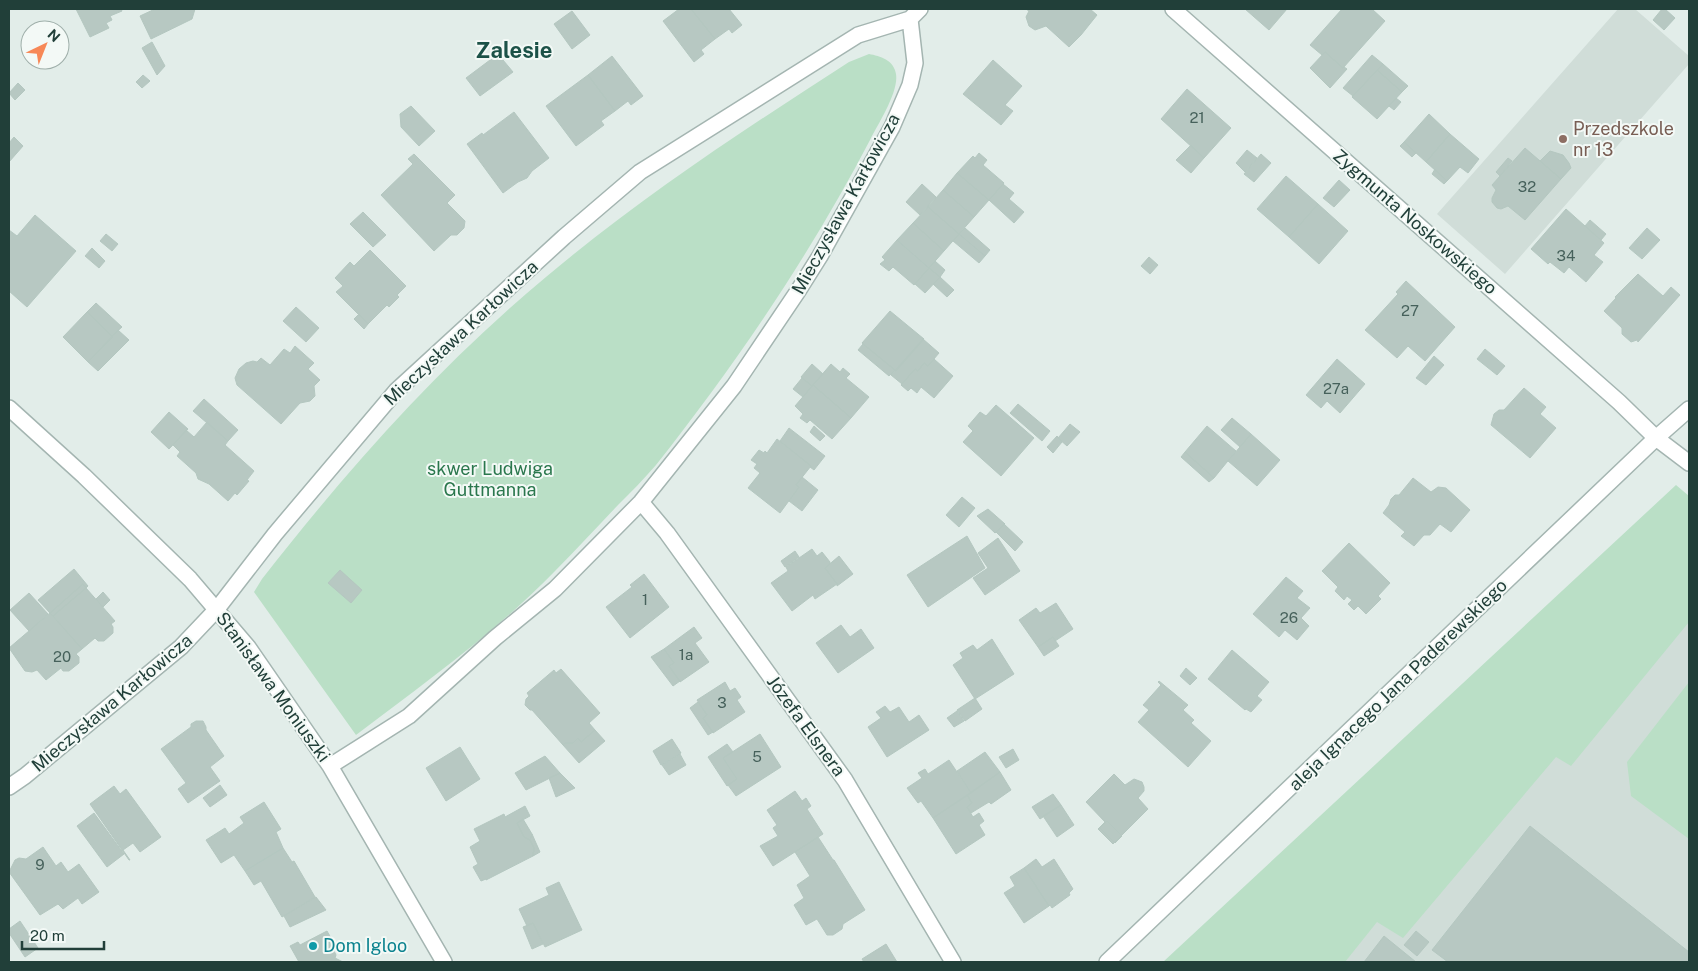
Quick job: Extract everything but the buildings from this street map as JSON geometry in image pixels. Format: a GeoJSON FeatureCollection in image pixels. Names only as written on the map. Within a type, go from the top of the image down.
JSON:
{"type":"FeatureCollection","features":[{"type":"Feature","properties":{"kind":"street","name":"Zygmunta Noskowskiego"},"geometry":{"type":"LineString","coordinates":[[1173,9],[1619,402],[1656,438],[1689,463]]}},
{"type":"Feature","properties":{"kind":"street","name":"Mieczysława Karłowicza"},"geometry":{"type":"LineString","coordinates":[[9,787],[170,657],[217,609],[275,534],[396,391],[534,263],[640,172],[858,35],[915,14],[915,63],[910,85],[892,127],[820,256],[734,386],[641,502],[555,589],[495,638],[409,716],[330,766]]}},
{"type":"Feature","properties":{"kind":"street","name":"Stanisława Moniuszki"},"geometry":{"type":"LineString","coordinates":[[9,408],[91,482],[190,580],[248,647],[330,766],[444,962]]}},
{"type":"Feature","properties":{"kind":"street","name":"aleja Ignacego Jana Paderewskiego"},"geometry":{"type":"LineString","coordinates":[[1107,962],[1656,438],[1689,409]]}},
{"type":"Feature","properties":{"kind":"street","name":"Józefa Elsnera"},"geometry":{"type":"LineString","coordinates":[[641,502],[672,541],[845,780],[953,962]]}},
{"type":"Feature","properties":{"kind":"shaded area","name":"Przedszkole nr 13"},"geometry":{"type":"Polygon","coordinates":[[[1618,9],[1635,9],[1689,56],[1689,64],[1505,274],[1437,214],[1618,9]]]}},
{"type":"Feature","properties":{"kind":"shaded area"},"geometry":{"type":"Polygon","coordinates":[[[1689,549],[1689,962],[1257,962],[1689,549]]]}},
{"type":"Feature","properties":{"kind":"green space","name":"skwer Ludwiga Guttmanna"},"geometry":{"type":"Polygon","coordinates":[[[869,54],[886,59],[895,69],[896,81],[887,108],[847,183],[797,267],[743,348],[686,427],[647,475],[533,593],[485,636],[356,735],[254,592],[262,579],[327,498],[396,420],[431,383],[506,311],[582,248],[656,191],[732,138],[849,62],[869,54]]]}},
{"type":"Feature","properties":{"kind":"green space"},"geometry":{"type":"Polygon","coordinates":[[[1676,485],[1689,496],[1689,622],[1571,766],[1556,757],[1403,938],[1377,922],[1345,962],[1163,962],[1676,485]]]}},
{"type":"Feature","properties":{"kind":"green space"},"geometry":{"type":"Polygon","coordinates":[[[1689,682],[1689,839],[1631,796],[1627,762],[1689,682]]]}},
{"type":"Feature","properties":{"kind":"place","name":"Przedszkole nr 13"},"geometry":{"type":"Point","coordinates":[1563,139]}},
{"type":"Feature","properties":{"kind":"place","name":"Dom Igloo"},"geometry":{"type":"Point","coordinates":[313,946]}},
{"type":"Feature","properties":{"kind":"district","name":"Zalesie"},"geometry":{"type":"Point","coordinates":[514,50]}}]}
